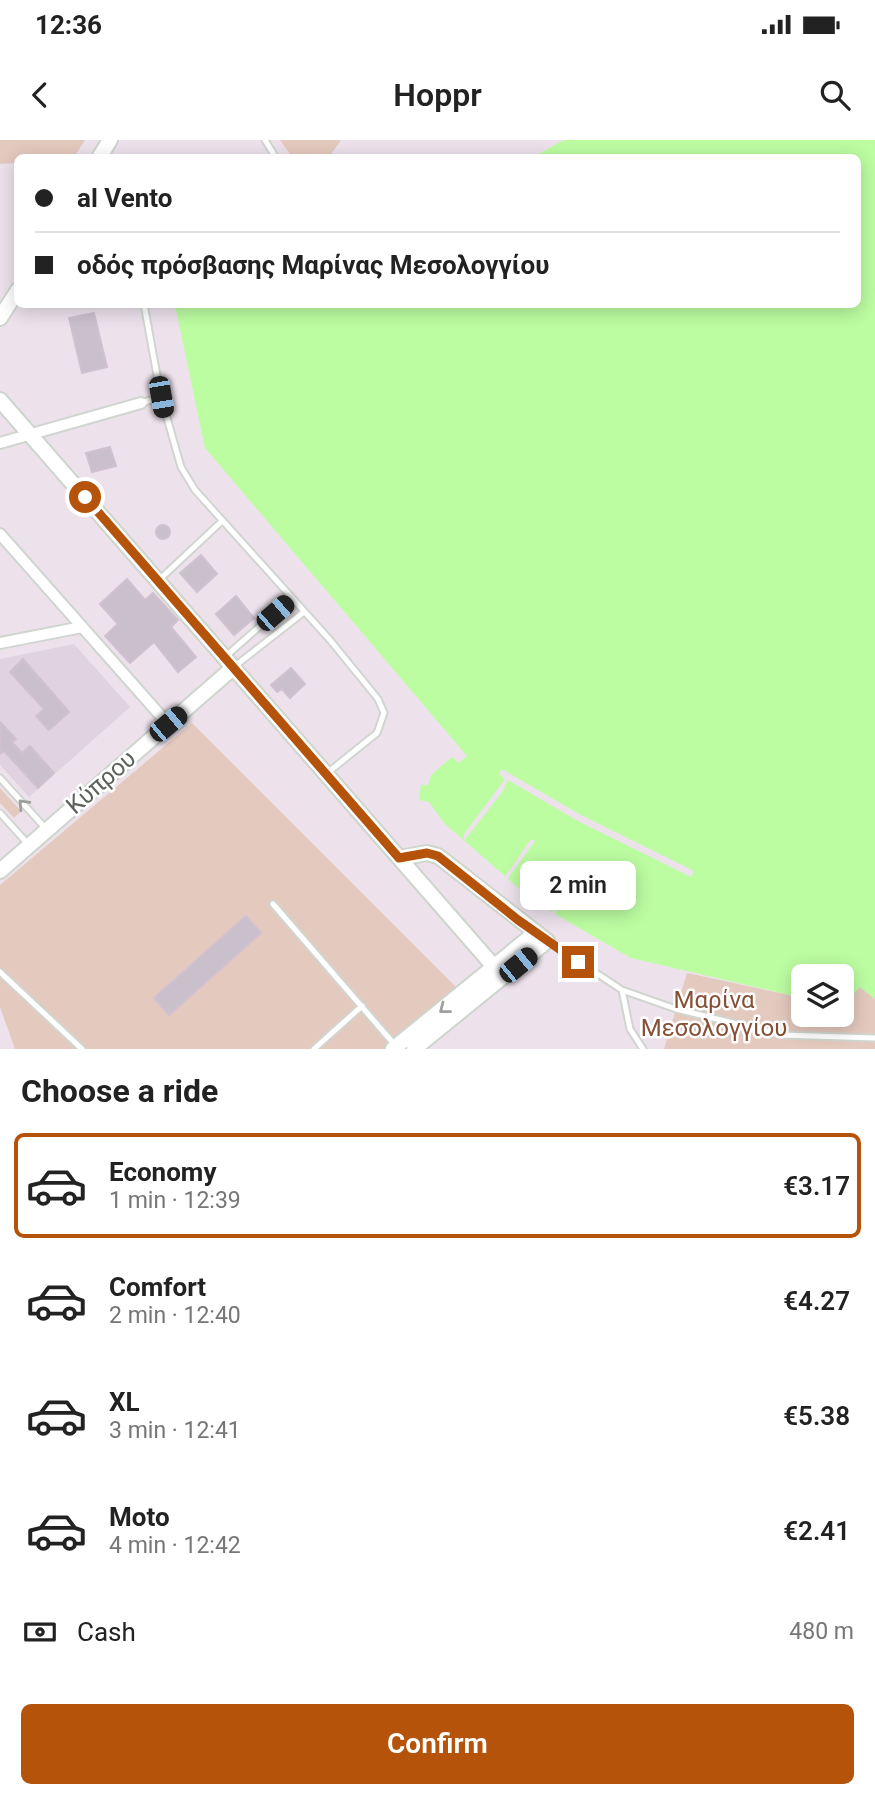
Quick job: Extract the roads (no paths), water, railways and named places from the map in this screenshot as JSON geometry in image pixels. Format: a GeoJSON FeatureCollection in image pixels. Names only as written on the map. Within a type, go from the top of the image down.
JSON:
{"type":"FeatureCollection","features":[{"type":"Feature","properties":{"kind":"street"},"geometry":{"type":"LineString","coordinates":[[0,318],[14,296]]}},
{"type":"Feature","properties":{"kind":"street"},"geometry":{"type":"LineString","coordinates":[[0,400],[499,973]]}},
{"type":"Feature","properties":{"kind":"street"},"geometry":{"type":"LineString","coordinates":[[0,443],[141,403]]}},
{"type":"Feature","properties":{"kind":"street"},"geometry":{"type":"LineString","coordinates":[[0,534],[168,724]]}},
{"type":"Feature","properties":{"kind":"street"},"geometry":{"type":"LineString","coordinates":[[0,643],[82,627]]}},
{"type":"Feature","properties":{"kind":"street","name":"Κύπρου"},"geometry":{"type":"LineString","coordinates":[[0,870],[168,724],[229,662]]}},
{"type":"Feature","properties":{"kind":"street"},"geometry":{"type":"LineString","coordinates":[[399,858],[427,853],[438,856],[541,937],[414,1049]]}},
{"type":"Feature","properties":{"kind":"street"},"geometry":{"type":"LineString","coordinates":[[395,1048],[499,973]]}},
{"type":"Feature","properties":{"kind":"lane"},"geometry":{"type":"LineString","coordinates":[[145,308],[161,397],[181,467],[195,490],[222,522],[362,679],[384,713],[377,733],[326,774]]}},
{"type":"Feature","properties":{"kind":"lane"},"geometry":{"type":"LineString","coordinates":[[141,403],[161,397]]}},
{"type":"Feature","properties":{"kind":"lane"},"geometry":{"type":"LineString","coordinates":[[158,581],[222,522]]}},
{"type":"Feature","properties":{"kind":"lane"},"geometry":{"type":"LineString","coordinates":[[229,662],[292,598]]}},
{"type":"Feature","properties":{"kind":"lane"},"geometry":{"type":"LineString","coordinates":[[229,662],[304,612]]}},
{"type":"Feature","properties":{"kind":"lane"},"geometry":{"type":"LineString","coordinates":[[0,778],[47,830]]}},
{"type":"Feature","properties":{"kind":"lane"},"geometry":{"type":"LineString","coordinates":[[0,813],[29,845]]}},
{"type":"Feature","properties":{"kind":"lane"},"geometry":{"type":"LineString","coordinates":[[273,904],[395,1048]]}},
{"type":"Feature","properties":{"kind":"lane"},"geometry":{"type":"LineString","coordinates":[[541,937],[622,990],[676,1009],[782,1035],[875,1038]]}},
{"type":"Feature","properties":{"kind":"lane"},"geometry":{"type":"LineString","coordinates":[[0,972],[82,1049]]}},
{"type":"Feature","properties":{"kind":"lane"},"geometry":{"type":"LineString","coordinates":[[622,990],[630,1029],[643,1049]]}},
{"type":"Feature","properties":{"kind":"lane"},"geometry":{"type":"LineString","coordinates":[[314,1049],[362,1006]]}},
{"type":"Feature","properties":{"kind":"park label","name":"Μαρίνα Μεσολογγίου"},"geometry":{"type":"Point","coordinates":[714,1014]}}]}
